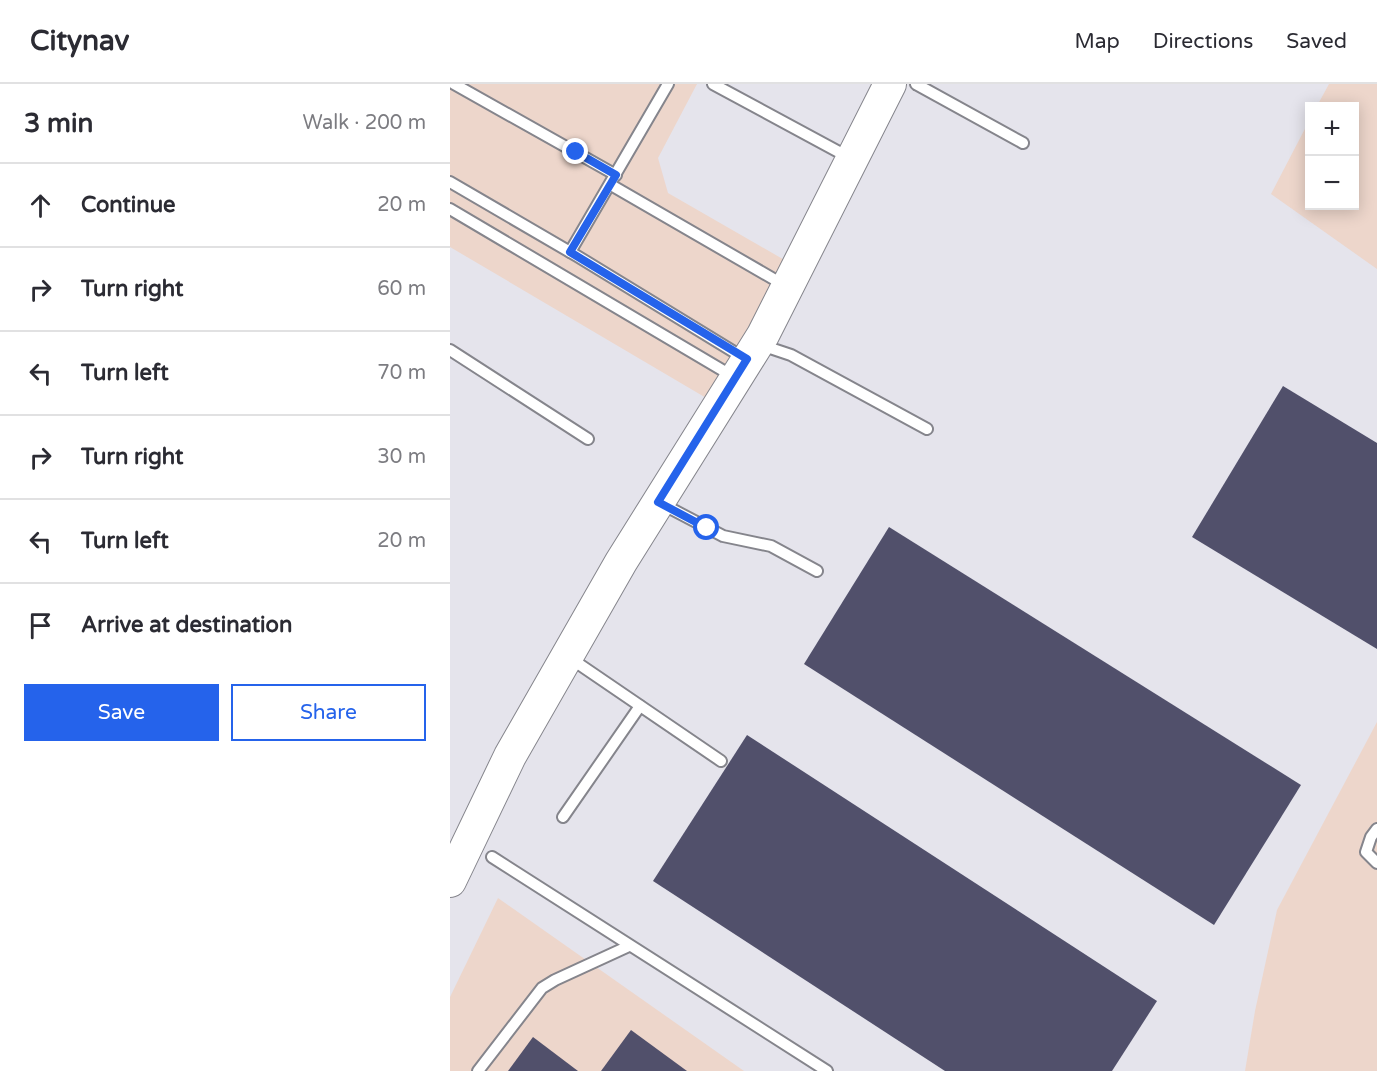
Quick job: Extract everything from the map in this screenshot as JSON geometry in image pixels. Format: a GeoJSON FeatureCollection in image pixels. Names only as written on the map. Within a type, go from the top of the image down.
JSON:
{"type":"FeatureCollection","features":[{"type":"Feature","properties":{"kind":"street"},"geometry":{"type":"LineString","coordinates":[[450,881],[510,756],[567,656],[621,562],[747,360],[787,287],[890,84]]}},
{"type":"Feature","properties":{"kind":"lane"},"geometry":{"type":"LineString","coordinates":[[454,84],[787,287]]}},
{"type":"Feature","properties":{"kind":"lane"},"geometry":{"type":"LineString","coordinates":[[570,252],[668,84]]}},
{"type":"Feature","properties":{"kind":"lane"},"geometry":{"type":"LineString","coordinates":[[713,84],[852,159]]}},
{"type":"Feature","properties":{"kind":"lane"},"geometry":{"type":"LineString","coordinates":[[916,84],[1023,143]]}},
{"type":"Feature","properties":{"kind":"lane"},"geometry":{"type":"LineString","coordinates":[[450,182],[747,360]]}},
{"type":"Feature","properties":{"kind":"lane"},"geometry":{"type":"LineString","coordinates":[[450,209],[747,360],[791,355],[927,429]]}},
{"type":"Feature","properties":{"kind":"lane"},"geometry":{"type":"LineString","coordinates":[[450,350],[588,438]]}},
{"type":"Feature","properties":{"kind":"lane"},"geometry":{"type":"LineString","coordinates":[[658,502],[723,536],[771,546],[817,571]]}},
{"type":"Feature","properties":{"kind":"lane"},"geometry":{"type":"LineString","coordinates":[[567,656],[721,761]]}},
{"type":"Feature","properties":{"kind":"lane"},"geometry":{"type":"LineString","coordinates":[[563,817],[640,706]]}},
{"type":"Feature","properties":{"kind":"lane"},"geometry":{"type":"LineString","coordinates":[[1377,829],[1371,837],[1366,852],[1377,863]]}},
{"type":"Feature","properties":{"kind":"lane"},"geometry":{"type":"LineString","coordinates":[[492,857],[827,1071]]}},
{"type":"Feature","properties":{"kind":"lane"},"geometry":{"type":"LineString","coordinates":[[478,1071],[542,988],[629,946]]}},
{"type":"Feature","properties":{"kind":"shaded area"},"geometry":{"type":"Polygon","coordinates":[[[450,84],[697,84],[658,158],[668,193],[788,262],[713,402],[450,247],[450,84]]]}},
{"type":"Feature","properties":{"kind":"shaded area"},"geometry":{"type":"Polygon","coordinates":[[[1329,84],[1377,84],[1377,269],[1271,194],[1305,129],[1305,210],[1359,210],[1359,102],[1319,102],[1329,84]]]}},
{"type":"Feature","properties":{"kind":"shaded area"},"geometry":{"type":"Polygon","coordinates":[[[1377,722],[1377,1071],[1245,1071],[1255,1011],[1277,910],[1377,722]]]}},
{"type":"Feature","properties":{"kind":"shaded area"},"geometry":{"type":"Polygon","coordinates":[[[498,898],[744,1071],[450,1071],[450,997],[498,898]]]}},
{"type":"Feature","properties":{"kind":"building"},"geometry":{"type":"Polygon","coordinates":[[[1283,386],[1377,443],[1377,649],[1192,537],[1283,386]]]}},
{"type":"Feature","properties":{"kind":"building"},"geometry":{"type":"Polygon","coordinates":[[[889,527],[1301,785],[1214,925],[804,664],[889,527]]]}},
{"type":"Feature","properties":{"kind":"building"},"geometry":{"type":"Polygon","coordinates":[[[747,735],[1157,1001],[1112,1071],[945,1071],[653,881],[747,735]]]}},
{"type":"Feature","properties":{"kind":"building"},"geometry":{"type":"Polygon","coordinates":[[[631,1030],[687,1071],[601,1071],[631,1030]]]}},
{"type":"Feature","properties":{"kind":"building"},"geometry":{"type":"Polygon","coordinates":[[[533,1037],[578,1071],[508,1071],[533,1037]]]}},
{"type":"Feature","properties":{"kind":"route"},"geometry":{"type":"LineString","coordinates":[[576,152],[616,175],[570,252],[747,359],[658,502],[707,528]]}}]}
